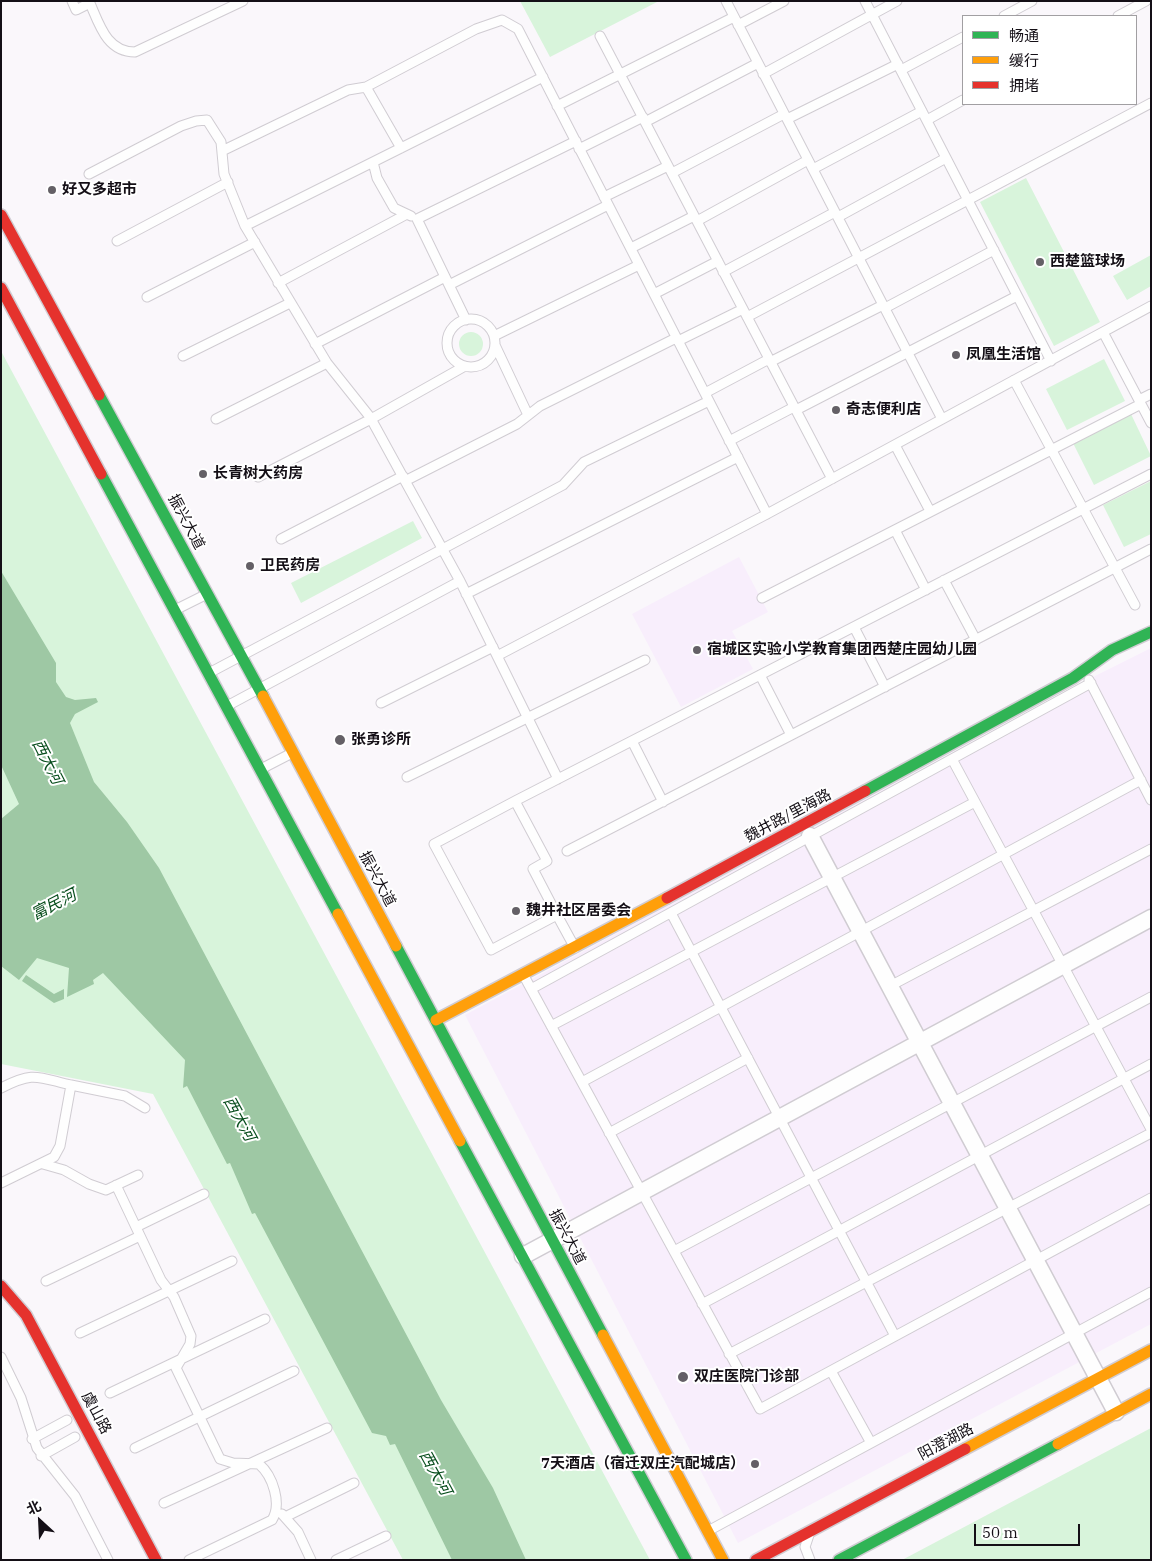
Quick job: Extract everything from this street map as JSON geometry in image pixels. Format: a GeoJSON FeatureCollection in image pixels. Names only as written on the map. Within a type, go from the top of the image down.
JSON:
{"type":"FeatureCollection","features":[{"type":"Feature","properties":{"kind":"main road","name":"振兴大道"},"geometry":{"type":"LineString","coordinates":[[1,215],[28,264],[36,286],[241,656],[723,1560]]}},
{"type":"Feature","properties":{"kind":"main road"},"geometry":{"type":"LineString","coordinates":[[15,271],[28,264]]}},
{"type":"Feature","properties":{"kind":"main road"},"geometry":{"type":"LineString","coordinates":[[1,288],[686,1560]]}},
{"type":"Feature","properties":{"kind":"main road","name":"魏井路/里海路"},"geometry":{"type":"LineString","coordinates":[[436,1020],[575,948],[1084,670],[1112,650],[1151,632]]}},
{"type":"Feature","properties":{"kind":"main road","name":"虞山路"},"geometry":{"type":"LineString","coordinates":[[1,1286],[26,1316],[50,1357],[156,1560]]}},
{"type":"Feature","properties":{"kind":"main road"},"geometry":{"type":"LineString","coordinates":[[1,1303],[10,1314]]}},
{"type":"Feature","properties":{"kind":"main road","name":"阳澄湖路"},"geometry":{"type":"LineString","coordinates":[[756,1560],[1151,1350]]}},
{"type":"Feature","properties":{"kind":"main road"},"geometry":{"type":"LineString","coordinates":[[839,1560],[1151,1394]]}},
{"type":"Feature","properties":{"kind":"main road","name":"虞山路"},"geometry":{"type":"LineString","coordinates":[[64,1416],[78,1441]]}},
{"type":"Feature","properties":{"kind":"street"},"geometry":{"type":"LineString","coordinates":[[810,836],[1116,1412]]}},
{"type":"Feature","properties":{"kind":"street"},"geometry":{"type":"LineString","coordinates":[[523,1256],[1151,918]]}},
{"type":"Feature","properties":{"kind":"lane"},"geometry":{"type":"LineString","coordinates":[[72,1],[76,10],[90,2],[107,40],[127,52],[135,52],[243,1]]}},
{"type":"Feature","properties":{"kind":"lane"},"geometry":{"type":"LineString","coordinates":[[726,1],[942,419]]}},
{"type":"Feature","properties":{"kind":"lane"},"geometry":{"type":"LineString","coordinates":[[558,106],[620,74],[784,1]]}},
{"type":"Feature","properties":{"kind":"lane"},"geometry":{"type":"LineString","coordinates":[[866,1],[1051,360]]}},
{"type":"Feature","properties":{"kind":"lane"},"geometry":{"type":"LineString","coordinates":[[763,74],[897,1]]}},
{"type":"Feature","properties":{"kind":"lane"},"geometry":{"type":"LineString","coordinates":[[1006,15],[1032,1]]}},
{"type":"Feature","properties":{"kind":"lane"},"geometry":{"type":"LineString","coordinates":[[1120,15],[1146,1]]}},
{"type":"Feature","properties":{"kind":"lane"},"geometry":{"type":"LineString","coordinates":[[222,151],[348,90],[366,87],[476,29],[502,20],[518,29],[767,514]]}},
{"type":"Feature","properties":{"kind":"lane"},"geometry":{"type":"LineString","coordinates":[[600,36],[832,479]]}},
{"type":"Feature","properties":{"kind":"lane"},"geometry":{"type":"LineString","coordinates":[[314,344],[447,281],[670,170],[962,38]]}},
{"type":"Feature","properties":{"kind":"lane"},"geometry":{"type":"LineString","coordinates":[[417,219],[578,145],[644,120],[758,63]]}},
{"type":"Feature","properties":{"kind":"lane"},"geometry":{"type":"LineString","coordinates":[[245,226],[543,78]]}},
{"type":"Feature","properties":{"kind":"lane"},"geometry":{"type":"LineString","coordinates":[[366,87],[401,148]]}},
{"type":"Feature","properties":{"kind":"lane"},"geometry":{"type":"LineString","coordinates":[[927,120],[962,101]]}},
{"type":"Feature","properties":{"kind":"lane"},"geometry":{"type":"LineString","coordinates":[[281,539],[516,424],[540,406],[677,340],[745,313],[1151,104]]}},
{"type":"Feature","properties":{"kind":"lane"},"geometry":{"type":"LineString","coordinates":[[813,169],[922,111]]}},
{"type":"Feature","properties":{"kind":"lane"},"geometry":{"type":"LineString","coordinates":[[89,174],[181,126],[207,120],[221,142],[228,182],[245,226],[314,344],[371,419],[460,581],[558,779]]}},
{"type":"Feature","properties":{"kind":"lane"},"geometry":{"type":"LineString","coordinates":[[723,272],[946,158]]}},
{"type":"Feature","properties":{"kind":"lane"},"geometry":{"type":"LineString","coordinates":[[631,248],[695,218],[808,160]]}},
{"type":"Feature","properties":{"kind":"lane"},"geometry":{"type":"LineString","coordinates":[[373,162],[376,178],[394,208],[417,219],[466,320]]}},
{"type":"Feature","properties":{"kind":"lane"},"geometry":{"type":"LineString","coordinates":[[117,241],[228,182]]}},
{"type":"Feature","properties":{"kind":"lane"},"geometry":{"type":"LineString","coordinates":[[278,283],[407,214]]}},
{"type":"Feature","properties":{"kind":"lane"},"geometry":{"type":"LineString","coordinates":[[147,297],[254,242]]}},
{"type":"Feature","properties":{"kind":"lane"},"geometry":{"type":"LineString","coordinates":[[208,673],[563,485],[584,462],[707,397],[770,360],[884,306],[994,250]]}},
{"type":"Feature","properties":{"kind":"lane"},"geometry":{"type":"LineString","coordinates":[[654,294],[718,261]]}},
{"type":"Feature","properties":{"kind":"lane"},"geometry":{"type":"LineString","coordinates":[[528,415],[494,341],[485,324],[477,320],[466,320],[454,325],[447,340],[449,354],[454,361],[465,366],[476,367],[489,359],[494,341],[639,265]]}},
{"type":"Feature","properties":{"kind":"lane"},"geometry":{"type":"LineString","coordinates":[[729,441],[1017,296]]}},
{"type":"Feature","properties":{"kind":"lane"},"geometry":{"type":"LineString","coordinates":[[184,356],[290,302]]}},
{"type":"Feature","properties":{"kind":"lane"},"geometry":{"type":"LineString","coordinates":[[381,703],[495,652],[767,514],[1151,306]]}},
{"type":"Feature","properties":{"kind":"lane"},"geometry":{"type":"LineString","coordinates":[[1103,332],[1151,423]]}},
{"type":"Feature","properties":{"kind":"lane"},"geometry":{"type":"LineString","coordinates":[[216,419],[327,363]]}},
{"type":"Feature","properties":{"kind":"lane"},"geometry":{"type":"LineString","coordinates":[[258,477],[371,419],[465,366]]}},
{"type":"Feature","properties":{"kind":"lane"},"geometry":{"type":"LineString","coordinates":[[1014,380],[1135,605]]}},
{"type":"Feature","properties":{"kind":"lane"},"geometry":{"type":"LineString","coordinates":[[762,598],[1051,450],[1140,402],[1151,394]]}},
{"type":"Feature","properties":{"kind":"lane"},"geometry":{"type":"LineString","coordinates":[[895,445],[930,512]]}},
{"type":"Feature","properties":{"kind":"lane"},"geometry":{"type":"LineString","coordinates":[[466,594],[738,457]]}},
{"type":"Feature","properties":{"kind":"lane"},"geometry":{"type":"LineString","coordinates":[[557,915],[490,950],[434,844],[1151,474]]}},
{"type":"Feature","properties":{"kind":"lane"},"geometry":{"type":"LineString","coordinates":[[895,530],[926,590]]}},
{"type":"Feature","properties":{"kind":"lane"},"geometry":{"type":"LineString","coordinates":[[567,851],[1151,549]]}},
{"type":"Feature","properties":{"kind":"lane"},"geometry":{"type":"LineString","coordinates":[[944,580],[976,640]]}},
{"type":"Feature","properties":{"kind":"lane"},"geometry":{"type":"LineString","coordinates":[[226,706],[460,581]]}},
{"type":"Feature","properties":{"kind":"lane"},"geometry":{"type":"LineString","coordinates":[[175,610],[207,594]]}},
{"type":"Feature","properties":{"kind":"lane"},"geometry":{"type":"LineString","coordinates":[[854,627],[885,687]]}},
{"type":"Feature","properties":{"kind":"lane"},"geometry":{"type":"LineString","coordinates":[[407,777],[645,660]]}},
{"type":"Feature","properties":{"kind":"lane"},"geometry":{"type":"LineString","coordinates":[[1084,670],[1151,800]]}},
{"type":"Feature","properties":{"kind":"lane"},"geometry":{"type":"LineString","coordinates":[[760,675],[791,735]]}},
{"type":"Feature","properties":{"kind":"lane"},"geometry":{"type":"LineString","coordinates":[[531,989],[1091,683]]}},
{"type":"Feature","properties":{"kind":"lane"},"geometry":{"type":"LineString","coordinates":[[632,741],[663,802]]}},
{"type":"Feature","properties":{"kind":"lane"},"geometry":{"type":"LineString","coordinates":[[260,769],[292,752]]}},
{"type":"Feature","properties":{"kind":"lane"},"geometry":{"type":"LineString","coordinates":[[729,1354],[1151,1131],[952,759]]}},
{"type":"Feature","properties":{"kind":"lane"},"geometry":{"type":"LineString","coordinates":[[582,1082],[1141,780]]}},
{"type":"Feature","properties":{"kind":"lane"},"geometry":{"type":"LineString","coordinates":[[515,801],[547,861],[533,869],[575,948]]}},
{"type":"Feature","properties":{"kind":"lane"},"geometry":{"type":"LineString","coordinates":[[551,1026],[975,802]]}},
{"type":"Feature","properties":{"kind":"lane"},"geometry":{"type":"LineString","coordinates":[[890,986],[1151,849]]}},
{"type":"Feature","properties":{"kind":"lane"},"geometry":{"type":"LineString","coordinates":[[672,913],[895,1336]]}},
{"type":"Feature","properties":{"kind":"lane"},"geometry":{"type":"LineString","coordinates":[[524,975],[760,1409],[1151,1198]]}},
{"type":"Feature","properties":{"kind":"lane"},"geometry":{"type":"LineString","coordinates":[[674,1251],[1151,997]]}},
{"type":"Feature","properties":{"kind":"lane"},"geometry":{"type":"LineString","coordinates":[[610,1133],[748,1058]]}},
{"type":"Feature","properties":{"kind":"lane"},"geometry":{"type":"LineString","coordinates":[[702,1304],[1151,1064]]}},
{"type":"Feature","properties":{"kind":"lane"},"geometry":{"type":"LineString","coordinates":[[1,1088],[21,1077],[31,1075],[125,1096],[145,1108]]}},
{"type":"Feature","properties":{"kind":"lane"},"geometry":{"type":"LineString","coordinates":[[1,1183],[43,1164],[54,1156],[60,1146],[71,1085]]}},
{"type":"Feature","properties":{"kind":"lane"},"geometry":{"type":"LineString","coordinates":[[43,1164],[77,1176],[98,1188],[106,1190],[138,1175]]}},
{"type":"Feature","properties":{"kind":"lane"},"geometry":{"type":"LineString","coordinates":[[116,1185],[161,1280],[169,1291],[191,1336],[190,1344],[176,1368],[220,1459],[233,1464],[253,1462],[264,1469],[278,1499],[281,1514],[298,1532],[311,1560]]}},
{"type":"Feature","properties":{"kind":"lane"},"geometry":{"type":"LineString","coordinates":[[136,1227],[204,1194]]}},
{"type":"Feature","properties":{"kind":"lane"},"geometry":{"type":"LineString","coordinates":[[46,1282],[140,1236]]}},
{"type":"Feature","properties":{"kind":"lane"},"geometry":{"type":"LineString","coordinates":[[80,1334],[232,1261]]}},
{"type":"Feature","properties":{"kind":"lane"},"geometry":{"type":"LineString","coordinates":[[708,1531],[1151,1292]]}},
{"type":"Feature","properties":{"kind":"lane"},"geometry":{"type":"LineString","coordinates":[[110,1393],[265,1319]]}},
{"type":"Feature","properties":{"kind":"lane"},"geometry":{"type":"LineString","coordinates":[[1,1357],[21,1398],[32,1438],[41,1456],[61,1477],[75,1496],[108,1560]]}},
{"type":"Feature","properties":{"kind":"lane"},"geometry":{"type":"LineString","coordinates":[[135,1448],[294,1371]]}},
{"type":"Feature","properties":{"kind":"lane"},"geometry":{"type":"LineString","coordinates":[[831,1371],[871,1443]]}},
{"type":"Feature","properties":{"kind":"lane"},"geometry":{"type":"LineString","coordinates":[[32,1438],[64,1416]]}},
{"type":"Feature","properties":{"kind":"lane"},"geometry":{"type":"LineString","coordinates":[[164,1503],[327,1428]]}},
{"type":"Feature","properties":{"kind":"lane"},"geometry":{"type":"LineString","coordinates":[[41,1456],[78,1441]]}},
{"type":"Feature","properties":{"kind":"lane"},"geometry":{"type":"LineString","coordinates":[[189,1560],[264,1525],[281,1514],[354,1482]]}},
{"type":"Feature","properties":{"kind":"lane"},"geometry":{"type":"LineString","coordinates":[[810,1560],[805,1547],[811,1531]]}},
{"type":"Feature","properties":{"kind":"lane"},"geometry":{"type":"LineString","coordinates":[[336,1560],[386,1536]]}},
{"type":"Feature","properties":{"kind":"shaded area"},"geometry":{"type":"Polygon","coordinates":[[[520,1],[659,1],[550,57],[520,1]]]}},
{"type":"Feature","properties":{"kind":"shaded area","name":"西楚篮球场"},"geometry":{"type":"Polygon","coordinates":[[[1026,178],[1100,322],[1054,346],[980,202],[1026,178]]]}},
{"type":"Feature","properties":{"kind":"shaded area"},"geometry":{"type":"Polygon","coordinates":[[[1151,255],[1151,286],[1127,300],[1113,276],[1151,255]]]}},
{"type":"Feature","properties":{"kind":"shaded area"},"geometry":{"type":"Polygon","coordinates":[[[471,332],[480,335],[483,344],[480,353],[471,356],[462,353],[459,344],[462,335],[471,332]]]}},
{"type":"Feature","properties":{"kind":"shaded area"},"geometry":{"type":"Polygon","coordinates":[[[1,351],[650,1560],[403,1560],[153,1094],[1,1064],[1,351]]]}},
{"type":"Feature","properties":{"kind":"shaded area"},"geometry":{"type":"Polygon","coordinates":[[[1104,359],[1125,401],[1067,430],[1046,389],[1104,359]]]}},
{"type":"Feature","properties":{"kind":"shaded area"},"geometry":{"type":"Polygon","coordinates":[[[1131,414],[1151,456],[1094,485],[1073,443],[1131,414]]]}},
{"type":"Feature","properties":{"kind":"shaded area"},"geometry":{"type":"Polygon","coordinates":[[[1151,481],[1151,534],[1124,547],[1103,505],[1151,481]]]}},
{"type":"Feature","properties":{"kind":"shaded area"},"geometry":{"type":"Polygon","coordinates":[[[413,521],[422,538],[301,603],[291,583],[413,521]]]}},
{"type":"Feature","properties":{"kind":"shaded area","name":"宿城区实验小学教育集团西楚庄园幼儿园"},"geometry":{"type":"Polygon","coordinates":[[[739,557],[768,612],[732,631],[753,669],[681,707],[632,614],[739,557]]]}},
{"type":"Feature","properties":{"kind":"shaded area"},"geometry":{"type":"Polygon","coordinates":[[[1151,648],[1151,1324],[738,1543],[465,1015],[1075,686],[1151,648]]]}},
{"type":"Feature","properties":{"kind":"shaded area"},"geometry":{"type":"Polygon","coordinates":[[[1151,1428],[1151,1560],[902,1560],[1151,1428]]]}},
{"type":"Feature","properties":{"kind":"water"},"geometry":{"type":"Polygon","coordinates":[[[1,571],[56,663],[56,682],[66,697],[75,700],[96,698],[98,702],[75,714],[70,723],[94,782],[127,822],[159,868],[441,1400],[493,1488],[526,1560],[452,1560],[395,1444],[390,1445],[386,1436],[372,1433],[255,1213],[252,1214],[230,1163],[227,1164],[187,1086],[183,1088],[185,1060],[103,973],[93,980],[94,984],[67,997],[69,968],[37,958],[19,980],[1,966],[1,819],[19,804],[1,765],[1,571]]]}},
{"type":"Feature","properties":{"kind":"water"},"geometry":{"type":"Polygon","coordinates":[[[26,975],[54,994],[64,989],[64,999],[54,1003],[22,981],[26,975]]]}},
{"type":"Feature","properties":{"kind":"traffic: fast"},"geometry":{"type":"LineString","coordinates":[[99,395],[263,696]]}},
{"type":"Feature","properties":{"kind":"traffic: fast"},"geometry":{"type":"LineString","coordinates":[[101,474],[338,914]]}},
{"type":"Feature","properties":{"kind":"traffic: fast"},"geometry":{"type":"LineString","coordinates":[[865,791],[1073,678],[1112,650],[1151,632]]}},
{"type":"Feature","properties":{"kind":"traffic: fast"},"geometry":{"type":"LineString","coordinates":[[396,946],[603,1335]]}},
{"type":"Feature","properties":{"kind":"traffic: fast"},"geometry":{"type":"LineString","coordinates":[[460,1141],[686,1560]]}},
{"type":"Feature","properties":{"kind":"traffic: fast"},"geometry":{"type":"LineString","coordinates":[[839,1560],[1058,1444]]}},
{"type":"Feature","properties":{"kind":"traffic: slow"},"geometry":{"type":"LineString","coordinates":[[263,696],[396,946]]}},
{"type":"Feature","properties":{"kind":"traffic: slow"},"geometry":{"type":"LineString","coordinates":[[436,1020],[667,898]]}},
{"type":"Feature","properties":{"kind":"traffic: slow"},"geometry":{"type":"LineString","coordinates":[[338,914],[460,1141]]}},
{"type":"Feature","properties":{"kind":"traffic: slow"},"geometry":{"type":"LineString","coordinates":[[603,1335],[723,1560]]}},
{"type":"Feature","properties":{"kind":"traffic: slow"},"geometry":{"type":"LineString","coordinates":[[965,1449],[1151,1350]]}},
{"type":"Feature","properties":{"kind":"traffic: slow"},"geometry":{"type":"LineString","coordinates":[[1058,1444],[1151,1394]]}},
{"type":"Feature","properties":{"kind":"traffic: jam"},"geometry":{"type":"LineString","coordinates":[[1,215],[99,395]]}},
{"type":"Feature","properties":{"kind":"traffic: jam"},"geometry":{"type":"LineString","coordinates":[[1,288],[101,474]]}},
{"type":"Feature","properties":{"kind":"traffic: jam"},"geometry":{"type":"LineString","coordinates":[[667,898],[865,791]]}},
{"type":"Feature","properties":{"kind":"traffic: jam"},"geometry":{"type":"LineString","coordinates":[[1,1286],[26,1315],[156,1560]]}},
{"type":"Feature","properties":{"kind":"traffic: jam"},"geometry":{"type":"LineString","coordinates":[[756,1560],[965,1449]]}},
{"type":"Feature","properties":{"kind":"place","name":"好又多超市"},"geometry":{"type":"Point","coordinates":[52,190]}},
{"type":"Feature","properties":{"kind":"place","name":"西楚篮球场"},"geometry":{"type":"Point","coordinates":[1040,262]}},
{"type":"Feature","properties":{"kind":"place","name":"凤凰生活馆"},"geometry":{"type":"Point","coordinates":[956,355]}},
{"type":"Feature","properties":{"kind":"place","name":"奇志便利店"},"geometry":{"type":"Point","coordinates":[836,410]}},
{"type":"Feature","properties":{"kind":"place","name":"长青树大药房"},"geometry":{"type":"Point","coordinates":[203,474]}},
{"type":"Feature","properties":{"kind":"place","name":"卫民药房"},"geometry":{"type":"Point","coordinates":[250,566]}},
{"type":"Feature","properties":{"kind":"place","name":"宿城区实验小学教育集团西楚庄园幼儿园"},"geometry":{"type":"Point","coordinates":[697,650]}},
{"type":"Feature","properties":{"kind":"place","name":"张勇诊所"},"geometry":{"type":"Point","coordinates":[340,740]}},
{"type":"Feature","properties":{"kind":"place","name":"魏井社区居委会"},"geometry":{"type":"Point","coordinates":[516,911]}},
{"type":"Feature","properties":{"kind":"place","name":"双庄医院门诊部"},"geometry":{"type":"Point","coordinates":[683,1377]}},
{"type":"Feature","properties":{"kind":"place","name":"7天酒店（宿迁双庄汽配城店）"},"geometry":{"type":"Point","coordinates":[755,1464]}},
{"type":"Feature","properties":{"kind":"water label","name":"西大河"},"geometry":{"type":"Point","coordinates":[47,762]}},
{"type":"Feature","properties":{"kind":"water label","name":"富民河"},"geometry":{"type":"Point","coordinates":[54,905]}},
{"type":"Feature","properties":{"kind":"water label","name":"西大河"},"geometry":{"type":"Point","coordinates":[239,1119]}},
{"type":"Feature","properties":{"kind":"water label","name":"西大河"},"geometry":{"type":"Point","coordinates":[435,1473]}}]}
